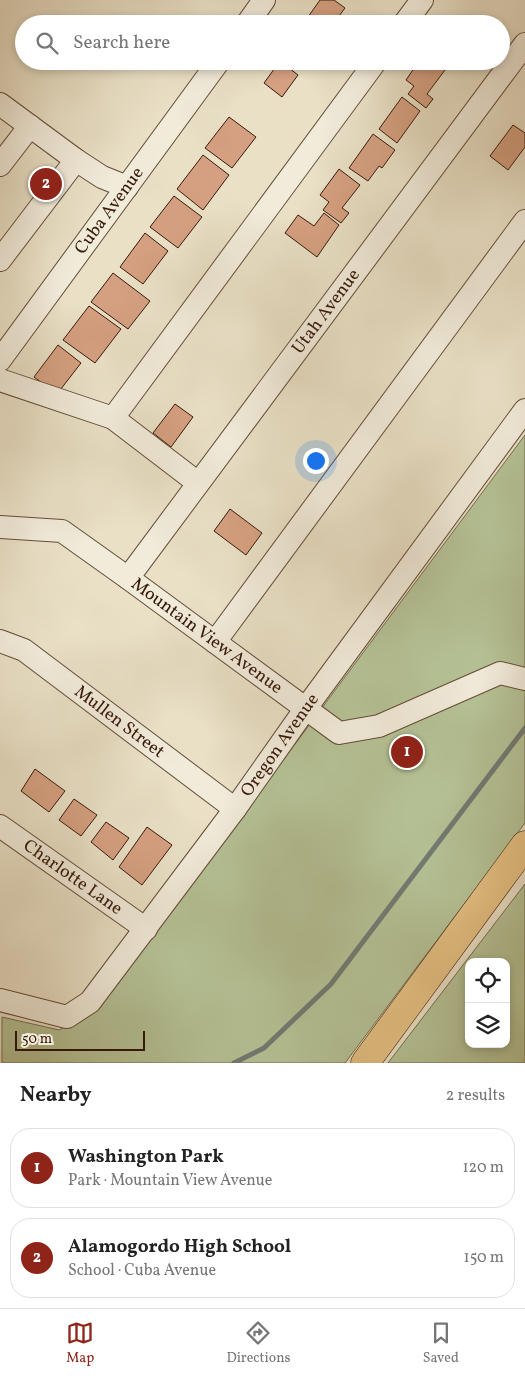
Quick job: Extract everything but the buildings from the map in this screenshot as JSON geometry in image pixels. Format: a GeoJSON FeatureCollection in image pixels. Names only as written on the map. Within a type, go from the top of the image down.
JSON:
{"type":"FeatureCollection","features":[{"type":"Feature","properties":{"kind":"main road"},"geometry":{"type":"LineString","coordinates":[[365,1063],[525,845]]}},
{"type":"Feature","properties":{"kind":"street"},"geometry":{"type":"LineString","coordinates":[[253,15],[264,0]]}},
{"type":"Feature","properties":{"kind":"street"},"geometry":{"type":"LineString","coordinates":[[411,15],[422,0]]}},
{"type":"Feature","properties":{"kind":"street","name":"Utah Avenue"},"geometry":{"type":"LineString","coordinates":[[510,64],[525,44]]}},
{"type":"Feature","properties":{"kind":"street","name":"Cuba Avenue"},"geometry":{"type":"LineString","coordinates":[[0,360],[212,70]]}},
{"type":"Feature","properties":{"kind":"street"},"geometry":{"type":"LineString","coordinates":[[113,418],[369,70]]}},
{"type":"Feature","properties":{"kind":"street","name":"Utah Avenue"},"geometry":{"type":"LineString","coordinates":[[128,578],[506,70]]}},
{"type":"Feature","properties":{"kind":"street"},"geometry":{"type":"LineString","coordinates":[[0,104],[102,177],[127,187]]}},
{"type":"Feature","properties":{"kind":"street"},"geometry":{"type":"LineString","coordinates":[[0,165],[30,126]]}},
{"type":"Feature","properties":{"kind":"street"},"geometry":{"type":"LineString","coordinates":[[0,260],[76,160]]}},
{"type":"Feature","properties":{"kind":"street"},"geometry":{"type":"LineString","coordinates":[[215,642],[525,221]]}},
{"type":"Feature","properties":{"kind":"street"},"geometry":{"type":"LineString","coordinates":[[0,380],[113,418],[198,483]]}},
{"type":"Feature","properties":{"kind":"street","name":"Oregon Avenue"},"geometry":{"type":"LineString","coordinates":[[0,1000],[66,1016],[90,1002],[235,809],[306,708],[525,410]]}},
{"type":"Feature","properties":{"kind":"street","name":"Mountain View Avenue"},"geometry":{"type":"LineString","coordinates":[[0,527],[62,531],[339,733],[379,726],[500,673],[525,679]]}},
{"type":"Feature","properties":{"kind":"street","name":"Mullen Street"},"geometry":{"type":"LineString","coordinates":[[0,641],[24,650],[235,809]]}},
{"type":"Feature","properties":{"kind":"street","name":"Charlotte Lane"},"geometry":{"type":"LineString","coordinates":[[0,826],[146,929]]}},
{"type":"Feature","properties":{"kind":"green space"},"geometry":{"type":"Polygon","coordinates":[[[525,435],[525,823],[345,1063],[2,1063],[2,1017],[59,1030],[98,1009],[525,435]]]}},
{"type":"Feature","properties":{"kind":"green space"},"geometry":{"type":"Polygon","coordinates":[[[525,884],[525,1063],[388,1063],[465,962],[465,1048],[510,1048],[510,958],[468,958],[525,884]]]}},
{"type":"Feature","properties":{"kind":"waterway"},"geometry":{"type":"LineString","coordinates":[[234,1063],[264,1048],[331,984],[525,728]]}},
{"type":"Feature","properties":{"kind":"place","name":"Alamogordo High School"},"geometry":{"type":"Point","coordinates":[46,184]}},
{"type":"Feature","properties":{"kind":"place","name":"Washington Park"},"geometry":{"type":"Point","coordinates":[407,752]}}]}
